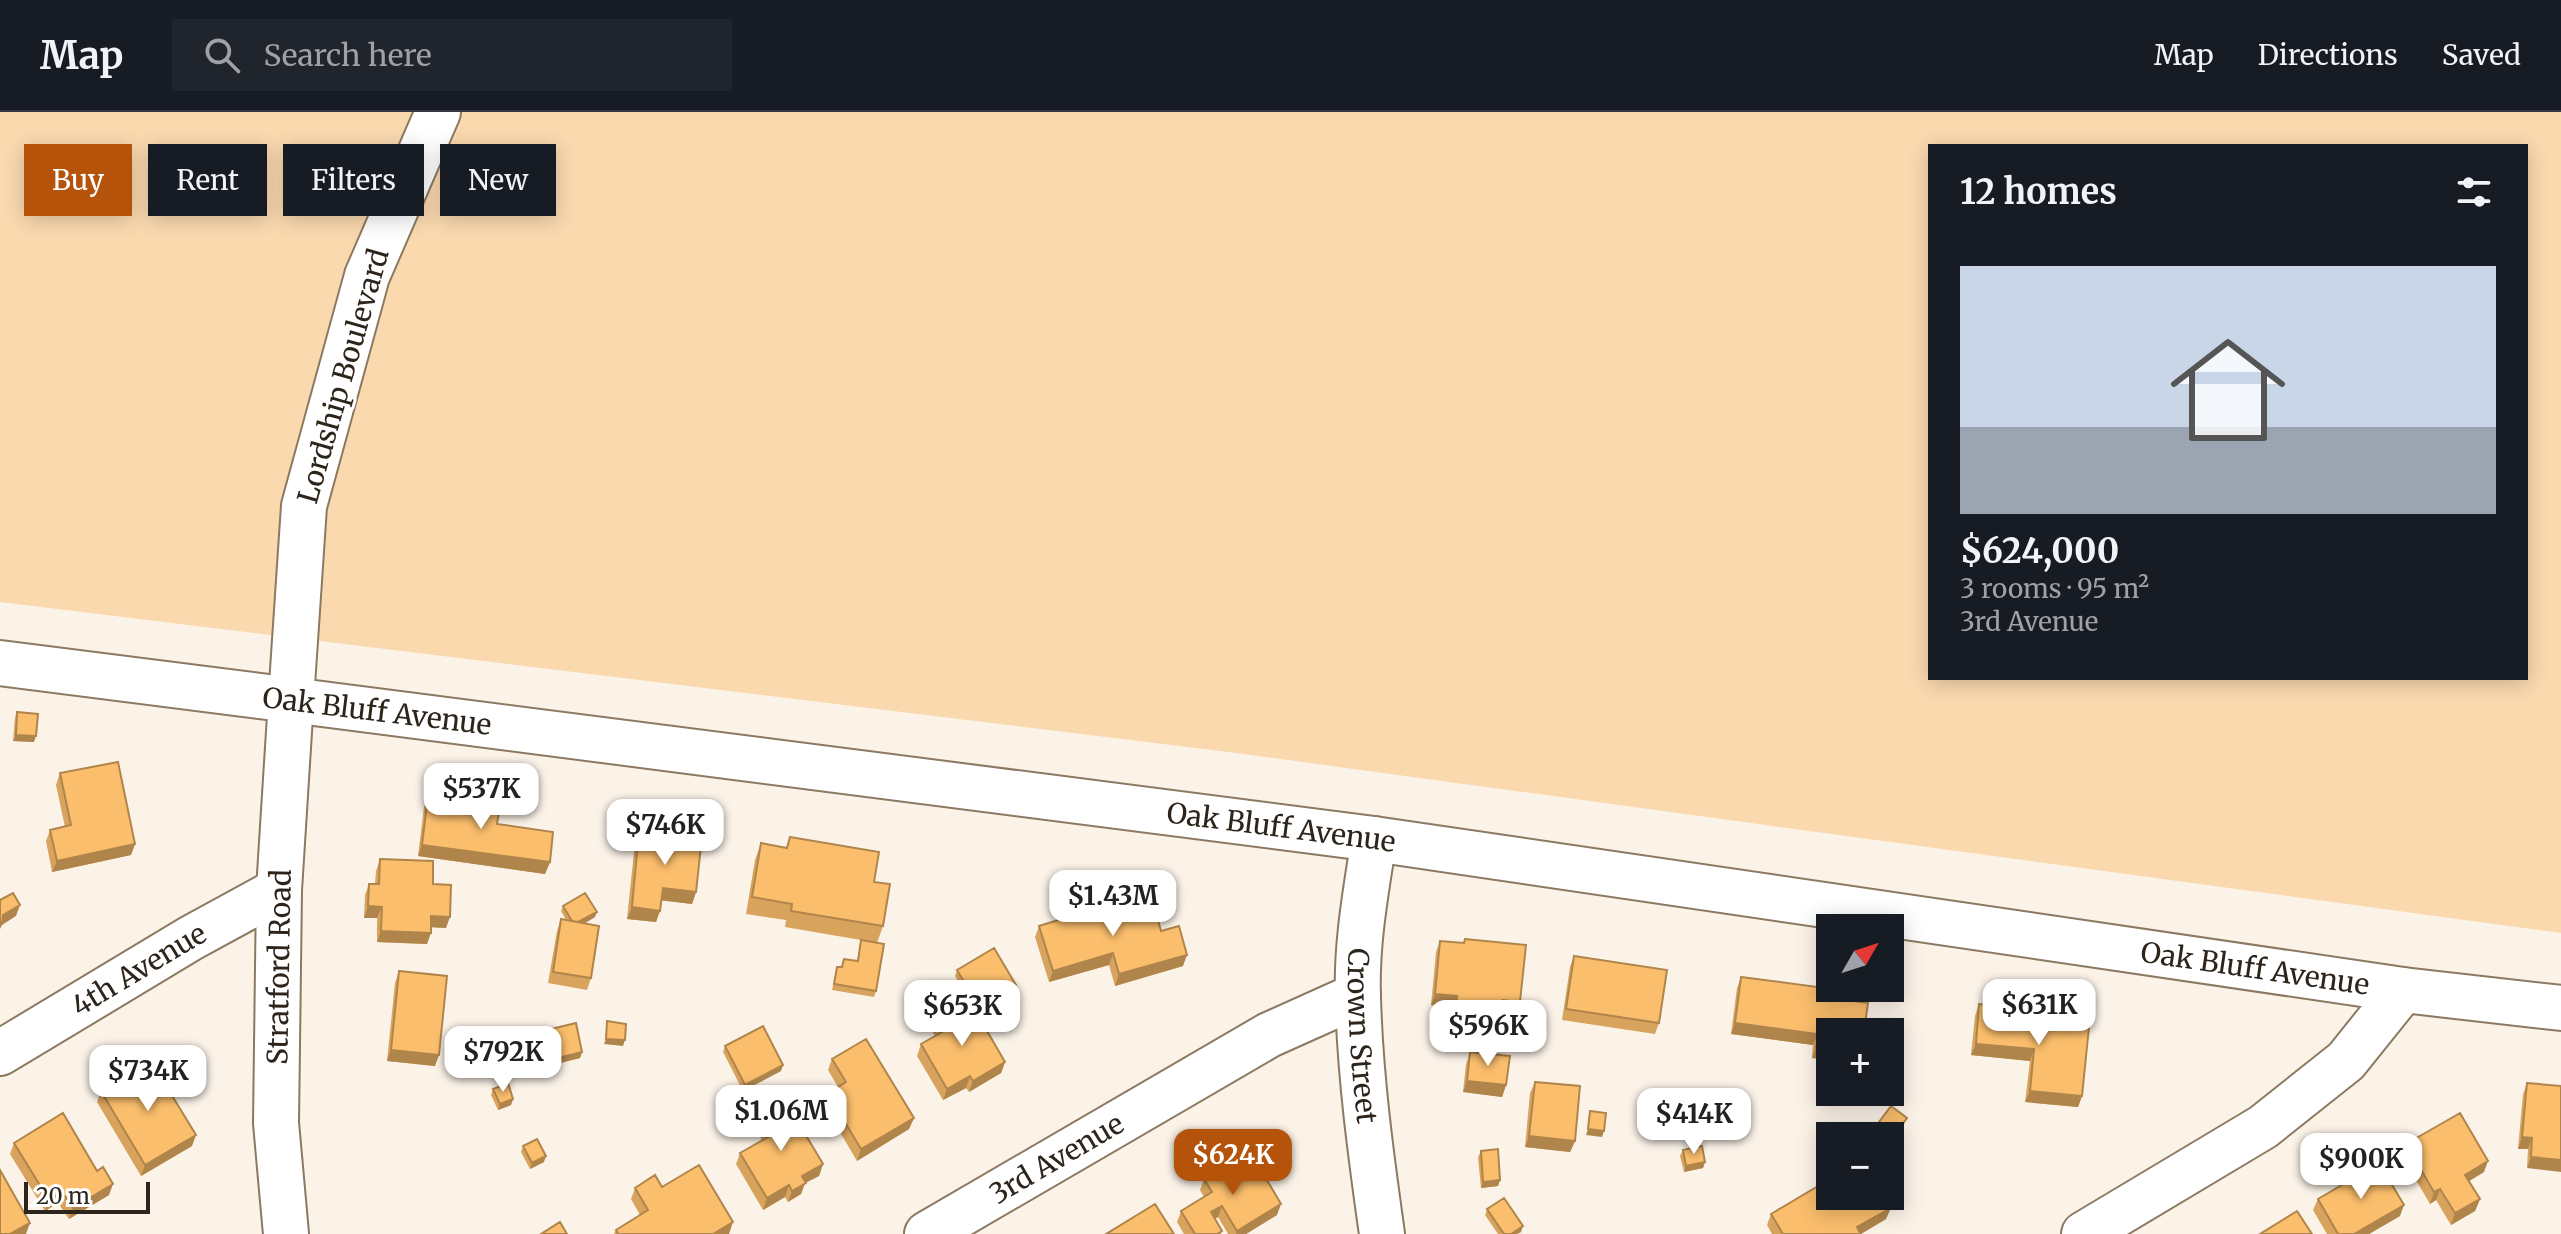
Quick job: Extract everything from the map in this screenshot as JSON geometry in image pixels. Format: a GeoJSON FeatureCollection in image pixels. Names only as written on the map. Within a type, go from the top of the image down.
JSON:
{"type":"FeatureCollection","features":[{"type":"Feature","properties":{"kind":"main road","name":"Lordship Boulevard"},"geometry":{"type":"LineString","coordinates":[[291,700],[304,506],[367,276],[438,112]]}},
{"type":"Feature","properties":{"kind":"main road","name":"Oak Bluff Avenue"},"geometry":{"type":"LineString","coordinates":[[0,663],[1374,839],[2403,990],[2561,1008]]}},
{"type":"Feature","properties":{"kind":"main road","name":"Stratford Road"},"geometry":{"type":"LineString","coordinates":[[286,1234],[276,1123],[279,890],[291,700]]}},
{"type":"Feature","properties":{"kind":"main road","name":"Crown Street"},"geometry":{"type":"LineString","coordinates":[[1374,839],[1362,921],[1358,995],[1369,1141],[1382,1234]]}},
{"type":"Feature","properties":{"kind":"main road","name":"4th Avenue"},"geometry":{"type":"LineString","coordinates":[[0,1053],[191,938],[279,890]]}},
{"type":"Feature","properties":{"kind":"main road"},"geometry":{"type":"LineString","coordinates":[[2084,1234],[2263,1127],[2346,1061],[2403,990]]}},
{"type":"Feature","properties":{"kind":"main road","name":"3rd Avenue"},"geometry":{"type":"LineString","coordinates":[[927,1234],[1269,1035],[1358,995]]}},
{"type":"Feature","properties":{"kind":"shaded area"},"geometry":{"type":"Polygon","coordinates":[[[0,112],[2561,112],[2561,933],[1236,753],[0,602],[0,112]]]}},
{"type":"Feature","properties":{"kind":"building"},"geometry":{"type":"Polygon","coordinates":[[[17,712],[38,714],[36,736],[16,735],[17,712]]]}},
{"type":"Feature","properties":{"kind":"building"},"geometry":{"type":"Polygon","coordinates":[[[118,762],[135,844],[57,861],[50,830],[71,825],[60,773],[118,762]]]}},
{"type":"Feature","properties":{"kind":"building"},"geometry":{"type":"Polygon","coordinates":[[[428,796],[500,805],[497,824],[553,832],[550,862],[422,845],[428,796]]]}},
{"type":"Feature","properties":{"kind":"building"},"geometry":{"type":"Polygon","coordinates":[[[639,831],[702,837],[696,892],[663,888],[660,911],[632,907],[639,831]]]}},
{"type":"Feature","properties":{"kind":"building"},"geometry":{"type":"Polygon","coordinates":[[[790,837],[879,852],[874,882],[890,884],[883,926],[791,911],[792,904],[752,897],[761,843],[787,848],[790,837]]]}},
{"type":"Feature","properties":{"kind":"building"},"geometry":{"type":"Polygon","coordinates":[[[380,859],[433,861],[433,884],[451,885],[450,917],[431,916],[431,933],[381,931],[382,907],[368,906],[369,884],[379,884],[380,859]]]}},
{"type":"Feature","properties":{"kind":"building"},"geometry":{"type":"Polygon","coordinates":[[[13,893],[20,905],[3,915],[0,924],[0,900],[13,893]]]}},
{"type":"Feature","properties":{"kind":"building"},"geometry":{"type":"Polygon","coordinates":[[[585,893],[597,912],[578,922],[572,921],[563,906],[585,893]]]}},
{"type":"Feature","properties":{"kind":"building"},"geometry":{"type":"Polygon","coordinates":[[[1152,898],[1161,931],[1179,926],[1187,955],[1119,974],[1113,953],[1053,971],[1039,926],[1088,911],[1090,919],[1102,916],[1106,911],[1152,898]]]}},
{"type":"Feature","properties":{"kind":"building"},"geometry":{"type":"Polygon","coordinates":[[[561,919],[599,926],[591,978],[553,972],[561,919]]]}},
{"type":"Feature","properties":{"kind":"building"},"geometry":{"type":"Polygon","coordinates":[[[1465,939],[1526,945],[1520,1002],[1503,1000],[1501,1019],[1456,1014],[1457,996],[1435,994],[1440,941],[1464,943],[1465,939]]]}},
{"type":"Feature","properties":{"kind":"building"},"geometry":{"type":"Polygon","coordinates":[[[861,940],[884,944],[876,991],[834,984],[837,967],[842,967],[844,959],[858,961],[861,940]]]}},
{"type":"Feature","properties":{"kind":"building"},"geometry":{"type":"Polygon","coordinates":[[[994,948],[1016,985],[979,1007],[957,970],[994,948]]]}},
{"type":"Feature","properties":{"kind":"building"},"geometry":{"type":"Polygon","coordinates":[[[1574,956],[1667,970],[1659,1023],[1566,1009],[1574,956]]]}},
{"type":"Feature","properties":{"kind":"building"},"geometry":{"type":"Polygon","coordinates":[[[399,971],[447,976],[439,1055],[391,1050],[399,971]]]}},
{"type":"Feature","properties":{"kind":"building"},"geometry":{"type":"Polygon","coordinates":[[[1741,977],[1816,987],[1816,1002],[1868,1003],[1866,1018],[1816,1018],[1816,1034],[1735,1023],[1741,977]]]}},
{"type":"Feature","properties":{"kind":"building"},"geometry":{"type":"Polygon","coordinates":[[[1979,1004],[2024,1009],[2023,1020],[2089,1027],[2082,1096],[2030,1091],[2034,1049],[1976,1044],[1979,1004]]]}},
{"type":"Feature","properties":{"kind":"building"},"geometry":{"type":"Polygon","coordinates":[[[953,1005],[962,1020],[976,1012],[1005,1062],[973,1081],[970,1076],[947,1089],[921,1044],[944,1031],[934,1016],[953,1005]]]}},
{"type":"Feature","properties":{"kind":"building"},"geometry":{"type":"Polygon","coordinates":[[[607,1021],[626,1024],[625,1040],[606,1039],[607,1021]]]}},
{"type":"Feature","properties":{"kind":"building"},"geometry":{"type":"Polygon","coordinates":[[[576,1023],[582,1052],[546,1061],[539,1032],[576,1023]]]}},
{"type":"Feature","properties":{"kind":"building"},"geometry":{"type":"Polygon","coordinates":[[[763,1026],[783,1065],[745,1085],[725,1046],[763,1026]]]}},
{"type":"Feature","properties":{"kind":"building"},"geometry":{"type":"Polygon","coordinates":[[[866,1039],[914,1118],[861,1149],[828,1094],[846,1082],[832,1059],[866,1039]]]}},
{"type":"Feature","properties":{"kind":"building"},"geometry":{"type":"Polygon","coordinates":[[[1470,1052],[1510,1056],[1506,1085],[1467,1081],[1470,1052]]]}},
{"type":"Feature","properties":{"kind":"building"},"geometry":{"type":"Polygon","coordinates":[[[151,1061],[196,1135],[145,1165],[101,1091],[151,1061]]]}},
{"type":"Feature","properties":{"kind":"building"},"geometry":{"type":"Polygon","coordinates":[[[1535,1082],[1580,1086],[1575,1141],[1529,1136],[1535,1082]]]}},
{"type":"Feature","properties":{"kind":"building"},"geometry":{"type":"Polygon","coordinates":[[[508,1083],[513,1099],[500,1104],[493,1089],[508,1083]]]}},
{"type":"Feature","properties":{"kind":"building"},"geometry":{"type":"Polygon","coordinates":[[[2527,1083],[2561,1086],[2561,1160],[2531,1157],[2532,1138],[2522,1137],[2527,1083]]]}},
{"type":"Feature","properties":{"kind":"building"},"geometry":{"type":"Polygon","coordinates":[[[786,1102],[823,1164],[802,1176],[806,1183],[792,1191],[789,1185],[767,1198],[740,1153],[770,1136],[759,1118],[786,1102]]]}},
{"type":"Feature","properties":{"kind":"building"},"geometry":{"type":"Polygon","coordinates":[[[1891,1106],[1907,1118],[1904,1122],[1879,1122],[1891,1106]]]}},
{"type":"Feature","properties":{"kind":"building"},"geometry":{"type":"Polygon","coordinates":[[[1590,1111],[1606,1113],[1604,1131],[1588,1129],[1590,1111]]]}},
{"type":"Feature","properties":{"kind":"building"},"geometry":{"type":"Polygon","coordinates":[[[63,1113],[97,1171],[103,1167],[113,1184],[73,1208],[62,1192],[49,1200],[14,1143],[63,1113]]]}},
{"type":"Feature","properties":{"kind":"building"},"geometry":{"type":"Polygon","coordinates":[[[2460,1113],[2488,1161],[2465,1175],[2480,1199],[2455,1213],[2440,1189],[2434,1192],[2406,1144],[2460,1113]]]}},
{"type":"Feature","properties":{"kind":"building"},"geometry":{"type":"Polygon","coordinates":[[[537,1139],[546,1156],[532,1163],[523,1146],[537,1139]]]}},
{"type":"Feature","properties":{"kind":"building"},"geometry":{"type":"Polygon","coordinates":[[[1702,1146],[1705,1162],[1686,1166],[1683,1150],[1702,1146]]]}},
{"type":"Feature","properties":{"kind":"building"},"geometry":{"type":"Polygon","coordinates":[[[1498,1149],[1500,1180],[1483,1182],[1481,1151],[1498,1149]]]}},
{"type":"Feature","properties":{"kind":"building"},"geometry":{"type":"Polygon","coordinates":[[[1250,1151],[1281,1204],[1237,1231],[1222,1206],[1211,1212],[1222,1231],[1217,1234],[1195,1234],[1181,1211],[1212,1192],[1204,1179],[1250,1151]]]}},
{"type":"Feature","properties":{"kind":"building"},"geometry":{"type":"Polygon","coordinates":[[[2379,1163],[2404,1205],[2354,1234],[2338,1234],[2318,1199],[2379,1163]]]}},
{"type":"Feature","properties":{"kind":"building"},"geometry":{"type":"Polygon","coordinates":[[[699,1165],[733,1222],[713,1234],[618,1234],[616,1230],[648,1210],[635,1188],[655,1175],[662,1187],[699,1165]]]}},
{"type":"Feature","properties":{"kind":"building"},"geometry":{"type":"Polygon","coordinates":[[[0,1170],[30,1223],[10,1234],[0,1234],[0,1170]]]}},
{"type":"Feature","properties":{"kind":"building"},"geometry":{"type":"Polygon","coordinates":[[[1816,1187],[1816,1210],[1887,1210],[1857,1227],[1859,1234],[1783,1234],[1771,1214],[1816,1187]]]}},
{"type":"Feature","properties":{"kind":"building"},"geometry":{"type":"Polygon","coordinates":[[[1504,1198],[1523,1226],[1511,1234],[1504,1234],[1487,1209],[1504,1198]]]}},
{"type":"Feature","properties":{"kind":"building"},"geometry":{"type":"Polygon","coordinates":[[[1155,1204],[1174,1234],[1106,1234],[1155,1204]]]}},
{"type":"Feature","properties":{"kind":"building"},"geometry":{"type":"Polygon","coordinates":[[[2297,1211],[2312,1234],[2260,1234],[2297,1211]]]}},
{"type":"Feature","properties":{"kind":"building"},"geometry":{"type":"Polygon","coordinates":[[[560,1222],[567,1234],[541,1234],[560,1222]]]}}]}
